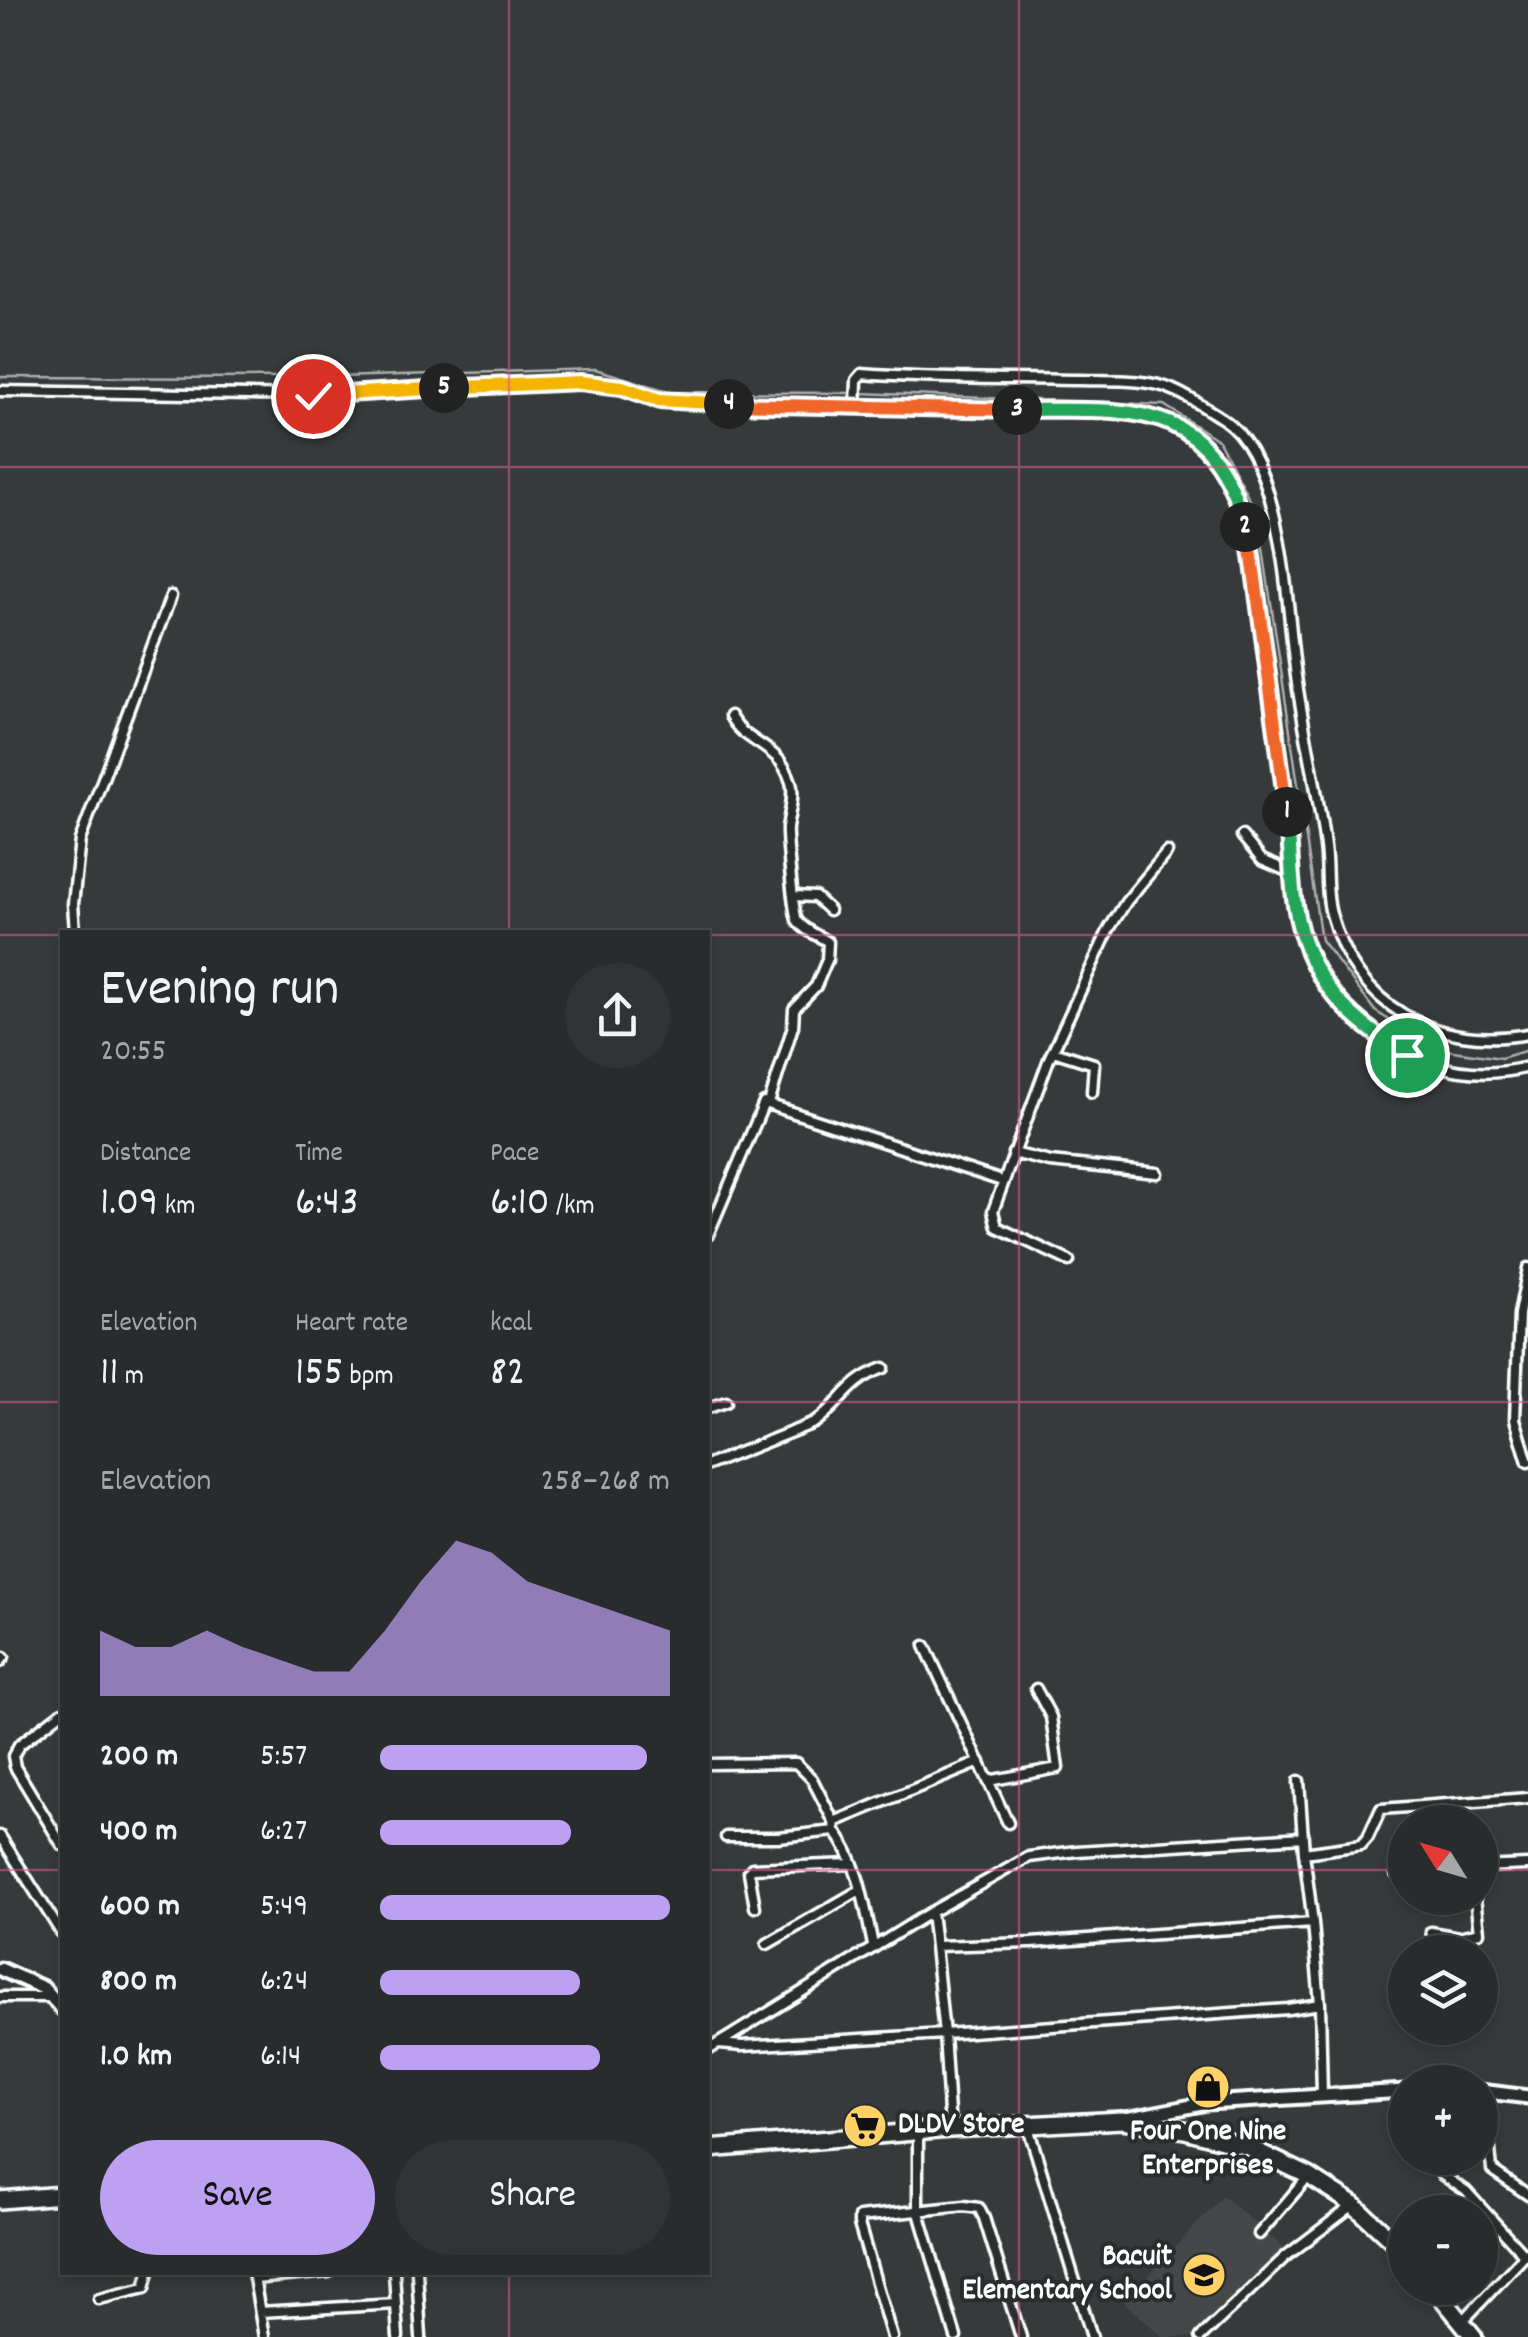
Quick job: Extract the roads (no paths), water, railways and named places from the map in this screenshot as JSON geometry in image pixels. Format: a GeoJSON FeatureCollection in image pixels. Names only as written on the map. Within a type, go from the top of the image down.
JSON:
{"type":"FeatureCollection","features":[{"type":"Feature","properties":{"kind":"highway"},"geometry":{"type":"LineString","coordinates":[[710,2148],[1122,2120],[1185,2130],[1248,2147],[1309,2176],[1354,2204],[1388,2236]]}},
{"type":"Feature","properties":{"kind":"highway"},"geometry":{"type":"LineString","coordinates":[[0,2200],[60,2195]]}},
{"type":"Feature","properties":{"kind":"highway"},"geometry":{"type":"LineString","coordinates":[[1448,2305],[1474,2337]]}},
{"type":"Feature","properties":{"kind":"main road"},"geometry":{"type":"LineString","coordinates":[[0,1968],[29,1979],[59,2002]]}},
{"type":"Feature","properties":{"kind":"main road"},"geometry":{"type":"LineString","coordinates":[[1122,2120],[1206,2103],[1388,2092]]}},
{"type":"Feature","properties":{"kind":"main road"},"geometry":{"type":"LineString","coordinates":[[1498,2093],[1528,2097]]}},
{"type":"Feature","properties":{"kind":"street"},"geometry":{"type":"LineString","coordinates":[[856,404],[857,380],[862,374],[1157,385],[1234,428],[1264,481],[1276,526],[1296,678],[1325,847],[1330,910],[1340,944],[1361,980],[1393,1009],[1414,1020],[1470,1037],[1500,1039],[1528,1034]]}},
{"type":"Feature","properties":{"kind":"street"},"geometry":{"type":"LineString","coordinates":[[0,391],[313,396],[580,382],[622,387],[665,401],[1136,414],[1168,422],[1218,460],[1236,495],[1251,549],[1280,754],[1294,904],[1309,954],[1337,1001],[1356,1020],[1407,1055],[1446,1069],[1478,1074],[1528,1066]]}},
{"type":"Feature","properties":{"kind":"street"},"geometry":{"type":"LineString","coordinates":[[74,930],[80,840],[170,596]]}},
{"type":"Feature","properties":{"kind":"street"},"geometry":{"type":"LineString","coordinates":[[730,716],[737,730],[769,747],[792,785],[786,832],[793,906],[799,923],[828,942],[827,960],[816,986],[794,1009],[793,1026],[769,1103]]}},
{"type":"Feature","properties":{"kind":"street"},"geometry":{"type":"LineString","coordinates":[[1242,836],[1262,860],[1292,873]]}},
{"type":"Feature","properties":{"kind":"street"},"geometry":{"type":"LineString","coordinates":[[1069,1261],[997,1227],[993,1211],[1053,1051],[1109,929],[1168,852]]}},
{"type":"Feature","properties":{"kind":"street"},"geometry":{"type":"LineString","coordinates":[[794,896],[815,896],[828,910]]}},
{"type":"Feature","properties":{"kind":"street"},"geometry":{"type":"LineString","coordinates":[[1053,1051],[1094,1064],[1092,1092]]}},
{"type":"Feature","properties":{"kind":"street"},"geometry":{"type":"LineString","coordinates":[[710,1230],[760,1106],[769,1103],[1002,1181]]}},
{"type":"Feature","properties":{"kind":"street"},"geometry":{"type":"LineString","coordinates":[[1013,1153],[1050,1162],[1157,1172]]}},
{"type":"Feature","properties":{"kind":"street"},"geometry":{"type":"LineString","coordinates":[[1528,1268],[1518,1314],[1516,1419],[1528,1462]]}},
{"type":"Feature","properties":{"kind":"street"},"geometry":{"type":"LineString","coordinates":[[710,1464],[814,1424],[862,1376],[884,1368]]}},
{"type":"Feature","properties":{"kind":"street"},"geometry":{"type":"LineString","coordinates":[[710,1407],[726,1402]]}},
{"type":"Feature","properties":{"kind":"street"},"geometry":{"type":"LineString","coordinates":[[924,1646],[1008,1823]]}},
{"type":"Feature","properties":{"kind":"street"},"geometry":{"type":"LineString","coordinates":[[988,1780],[1058,1768],[1051,1717],[1036,1689]]}},
{"type":"Feature","properties":{"kind":"street"},"geometry":{"type":"LineString","coordinates":[[60,1714],[19,1745],[12,1756],[60,1841]]}},
{"type":"Feature","properties":{"kind":"street"},"geometry":{"type":"LineString","coordinates":[[726,1837],[778,1837],[834,1826],[980,1762]]}},
{"type":"Feature","properties":{"kind":"street"},"geometry":{"type":"LineString","coordinates":[[710,1764],[796,1763],[812,1779],[852,1864],[873,1946]]}},
{"type":"Feature","properties":{"kind":"street"},"geometry":{"type":"LineString","coordinates":[[1299,1781],[1320,2004],[1322,2095]]}},
{"type":"Feature","properties":{"kind":"street"},"geometry":{"type":"LineString","coordinates":[[1304,1853],[1361,1845],[1382,1809],[1528,1798]]}},
{"type":"Feature","properties":{"kind":"street"},"geometry":{"type":"LineString","coordinates":[[0,1836],[60,1931]]}},
{"type":"Feature","properties":{"kind":"street"},"geometry":{"type":"LineString","coordinates":[[710,2049],[873,1946],[1029,1857],[1303,1836]]}},
{"type":"Feature","properties":{"kind":"street"},"geometry":{"type":"LineString","coordinates":[[755,1907],[749,1872],[752,1868],[852,1864]]}},
{"type":"Feature","properties":{"kind":"street"},"geometry":{"type":"LineString","coordinates":[[1498,1866],[1528,1865]]}},
{"type":"Feature","properties":{"kind":"street"},"geometry":{"type":"LineString","coordinates":[[767,1944],[860,1890]]}},
{"type":"Feature","properties":{"kind":"street"},"geometry":{"type":"LineString","coordinates":[[930,1912],[950,2130]]}},
{"type":"Feature","properties":{"kind":"street"},"geometry":{"type":"LineString","coordinates":[[1431,1932],[1459,1936],[1479,1932],[1480,1915]]}},
{"type":"Feature","properties":{"kind":"street"},"geometry":{"type":"LineString","coordinates":[[935,1946],[1313,1923]]}},
{"type":"Feature","properties":{"kind":"street"},"geometry":{"type":"LineString","coordinates":[[0,1997],[59,2002]]}},
{"type":"Feature","properties":{"kind":"street"},"geometry":{"type":"LineString","coordinates":[[719,2044],[944,2034],[1288,2010],[1320,2004]]}},
{"type":"Feature","properties":{"kind":"street"},"geometry":{"type":"LineString","coordinates":[[1028,2126],[1092,2337]]}},
{"type":"Feature","properties":{"kind":"street"},"geometry":{"type":"LineString","coordinates":[[918,2132],[918,2208],[956,2337]]}},
{"type":"Feature","properties":{"kind":"street"},"geometry":{"type":"LineString","coordinates":[[1498,2174],[1528,2195]]}},
{"type":"Feature","properties":{"kind":"street"},"geometry":{"type":"LineString","coordinates":[[1442,2175],[1466,2191],[1526,2254],[1462,2322]]}},
{"type":"Feature","properties":{"kind":"street"},"geometry":{"type":"LineString","coordinates":[[1260,2234],[1309,2176]]}},
{"type":"Feature","properties":{"kind":"street"},"geometry":{"type":"LineString","coordinates":[[1201,2337],[1285,2257],[1354,2204]]}},
{"type":"Feature","properties":{"kind":"street"},"geometry":{"type":"LineString","coordinates":[[892,2337],[859,2218],[918,2208],[975,2206],[982,2212],[1021,2337]]}},
{"type":"Feature","properties":{"kind":"street"},"geometry":{"type":"LineString","coordinates":[[100,2299],[145,2288],[148,2275]]}},
{"type":"Feature","properties":{"kind":"street"},"geometry":{"type":"LineString","coordinates":[[394,2275],[397,2337]]}},
{"type":"Feature","properties":{"kind":"street"},"geometry":{"type":"LineString","coordinates":[[417,2275],[420,2337]]}},
{"type":"Feature","properties":{"kind":"street"},"geometry":{"type":"LineString","coordinates":[[254,2276],[264,2337]]}},
{"type":"Feature","properties":{"kind":"street"},"geometry":{"type":"LineString","coordinates":[[260,2312],[396,2304]]}},
{"type":"Feature","properties":{"kind":"waterway"},"geometry":{"type":"LineString","coordinates":[[0,377],[305,378],[595,369],[671,392],[852,393]]}},
{"type":"Feature","properties":{"kind":"waterway"},"geometry":{"type":"LineString","coordinates":[[860,393],[1164,405],[1219,441],[1258,515],[1321,940],[1375,1011],[1433,1048],[1501,1058],[1528,1050]]}},
{"type":"Feature","properties":{"kind":"place","name":"Four One Nine Enterprises"},"geometry":{"type":"Point","coordinates":[1208,2087]}},
{"type":"Feature","properties":{"kind":"place","name":"DLDV Store"},"geometry":{"type":"Point","coordinates":[865,2126]}},
{"type":"Feature","properties":{"kind":"place","name":"Bacuit Elementary School"},"geometry":{"type":"Point","coordinates":[1204,2275]}}]}
